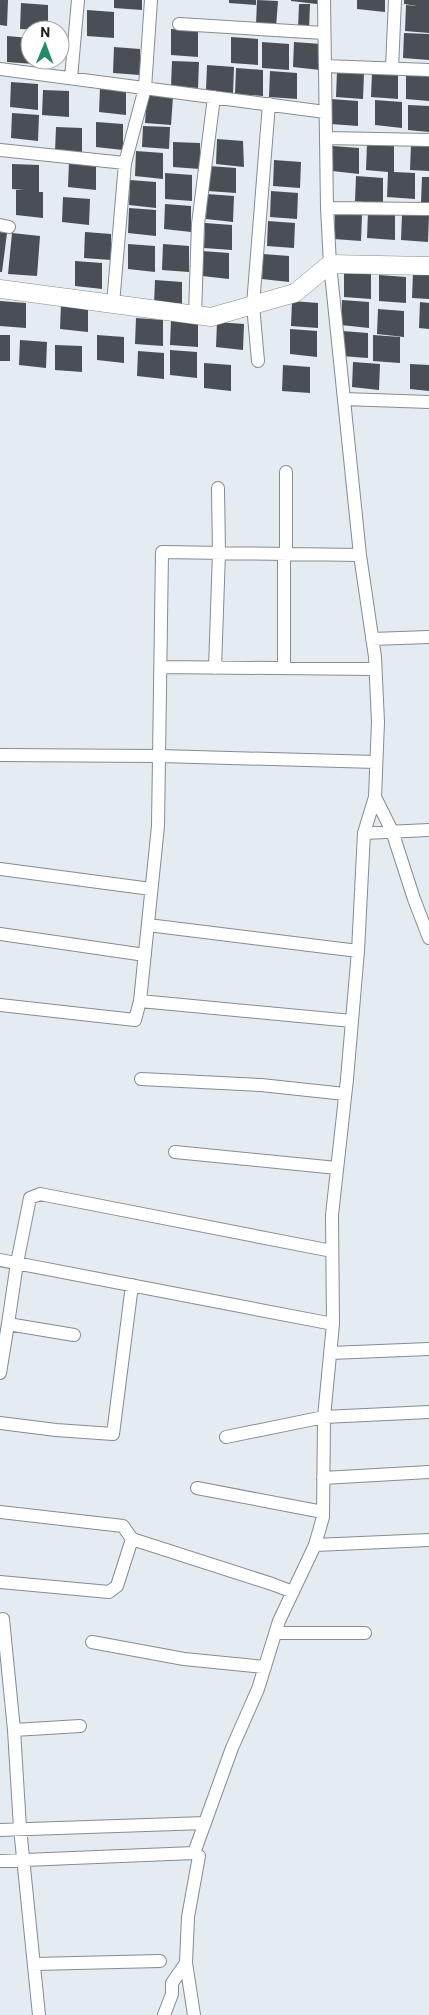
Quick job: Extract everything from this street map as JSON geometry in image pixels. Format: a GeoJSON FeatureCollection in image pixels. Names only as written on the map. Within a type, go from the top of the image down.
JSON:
{"type":"FeatureCollection","features":[{"type":"Feature","properties":{"kind":"street"},"geometry":{"type":"LineString","coordinates":[[71,78],[78,0]]}},
{"type":"Feature","properties":{"kind":"street"},"geometry":{"type":"LineString","coordinates":[[113,304],[125,163],[145,88],[152,0]]}},
{"type":"Feature","properties":{"kind":"street"},"geometry":{"type":"LineString","coordinates":[[194,1853],[232,1748],[258,1689],[276,1633],[314,1545],[323,1512],[324,1417],[333,1324],[332,1214],[358,951],[364,834],[375,797],[378,722],[375,669],[360,555],[330,264],[327,208],[324,0]]}},
{"type":"Feature","properties":{"kind":"street"},"geometry":{"type":"LineString","coordinates":[[392,68],[396,0]]}},
{"type":"Feature","properties":{"kind":"street"},"geometry":{"type":"LineString","coordinates":[[179,24],[324,33]]}},
{"type":"Feature","properties":{"kind":"street"},"geometry":{"type":"LineString","coordinates":[[325,66],[429,70]]}},
{"type":"Feature","properties":{"kind":"street"},"geometry":{"type":"LineString","coordinates":[[0,68],[326,112]]}},
{"type":"Feature","properties":{"kind":"street"},"geometry":{"type":"LineString","coordinates":[[195,315],[198,224],[214,97]]}},
{"type":"Feature","properties":{"kind":"street"},"geometry":{"type":"LineString","coordinates":[[258,361],[253,305],[269,104]]}},
{"type":"Feature","properties":{"kind":"street"},"geometry":{"type":"LineString","coordinates":[[326,138],[429,140]]}},
{"type":"Feature","properties":{"kind":"street"},"geometry":{"type":"LineString","coordinates":[[0,150],[125,163]]}},
{"type":"Feature","properties":{"kind":"street"},"geometry":{"type":"LineString","coordinates":[[327,208],[429,209]]}},
{"type":"Feature","properties":{"kind":"street"},"geometry":{"type":"LineString","coordinates":[[0,289],[211,317],[295,293],[330,264],[429,266]]}},
{"type":"Feature","properties":{"kind":"street"},"geometry":{"type":"LineString","coordinates":[[344,399],[429,402]]}},
{"type":"Feature","properties":{"kind":"street"},"geometry":{"type":"LineString","coordinates":[[284,668],[286,472]]}},
{"type":"Feature","properties":{"kind":"street"},"geometry":{"type":"LineString","coordinates":[[215,668],[220,552],[218,488]]}},
{"type":"Feature","properties":{"kind":"street"},"geometry":{"type":"LineString","coordinates":[[0,1005],[136,1020],[140,1001],[158,826],[162,552],[360,555]]}},
{"type":"Feature","properties":{"kind":"street"},"geometry":{"type":"LineString","coordinates":[[372,639],[429,638]]}},
{"type":"Feature","properties":{"kind":"street"},"geometry":{"type":"LineString","coordinates":[[161,667],[375,669]]}},
{"type":"Feature","properties":{"kind":"street"},"geometry":{"type":"LineString","coordinates":[[0,755],[160,756],[376,762]]}},
{"type":"Feature","properties":{"kind":"street"},"geometry":{"type":"LineString","coordinates":[[375,797],[392,831],[429,938]]}},
{"type":"Feature","properties":{"kind":"street"},"geometry":{"type":"LineString","coordinates":[[364,834],[429,830]]}},
{"type":"Feature","properties":{"kind":"street"},"geometry":{"type":"LineString","coordinates":[[0,869],[151,889]]}},
{"type":"Feature","properties":{"kind":"street"},"geometry":{"type":"LineString","coordinates":[[148,925],[358,951]]}},
{"type":"Feature","properties":{"kind":"street"},"geometry":{"type":"LineString","coordinates":[[0,934],[144,954]]}},
{"type":"Feature","properties":{"kind":"street"},"geometry":{"type":"LineString","coordinates":[[140,1001],[352,1021]]}},
{"type":"Feature","properties":{"kind":"street"},"geometry":{"type":"LineString","coordinates":[[141,1079],[261,1085],[345,1094]]}},
{"type":"Feature","properties":{"kind":"street"},"geometry":{"type":"LineString","coordinates":[[175,1152],[337,1168]]}},
{"type":"Feature","properties":{"kind":"street"},"geometry":{"type":"LineString","coordinates":[[0,1373],[30,1198],[40,1194],[332,1251]]}},
{"type":"Feature","properties":{"kind":"street"},"geometry":{"type":"LineString","coordinates":[[0,1260],[333,1324]]}},
{"type":"Feature","properties":{"kind":"street"},"geometry":{"type":"LineString","coordinates":[[0,1423],[112,1434],[132,1285]]}},
{"type":"Feature","properties":{"kind":"street"},"geometry":{"type":"LineString","coordinates":[[8,1324],[74,1335]]}},
{"type":"Feature","properties":{"kind":"street"},"geometry":{"type":"LineString","coordinates":[[330,1353],[429,1349]]}},
{"type":"Feature","properties":{"kind":"street"},"geometry":{"type":"LineString","coordinates":[[226,1437],[324,1417],[429,1412]]}},
{"type":"Feature","properties":{"kind":"street"},"geometry":{"type":"LineString","coordinates":[[323,1478],[429,1472]]}},
{"type":"Feature","properties":{"kind":"street"},"geometry":{"type":"LineString","coordinates":[[197,1488],[323,1512]]}},
{"type":"Feature","properties":{"kind":"street"},"geometry":{"type":"LineString","coordinates":[[0,1512],[123,1526],[132,1539],[293,1592]]}},
{"type":"Feature","properties":{"kind":"street"},"geometry":{"type":"LineString","coordinates":[[0,1582],[109,1592],[117,1586],[132,1539]]}},
{"type":"Feature","properties":{"kind":"street"},"geometry":{"type":"LineString","coordinates":[[314,1545],[429,1540]]}},
{"type":"Feature","properties":{"kind":"street"},"geometry":{"type":"LineString","coordinates":[[3,1619],[14,1730],[20,1828],[39,2015]]}},
{"type":"Feature","properties":{"kind":"street"},"geometry":{"type":"LineString","coordinates":[[276,1633],[365,1634]]}},
{"type":"Feature","properties":{"kind":"street"},"geometry":{"type":"LineString","coordinates":[[92,1642],[184,1659],[265,1667]]}},
{"type":"Feature","properties":{"kind":"street"},"geometry":{"type":"LineString","coordinates":[[14,1730],[80,1726]]}},
{"type":"Feature","properties":{"kind":"street"},"geometry":{"type":"LineString","coordinates":[[0,1830],[205,1823]]}},
{"type":"Feature","properties":{"kind":"street"},"geometry":{"type":"LineString","coordinates":[[0,1861],[194,1853],[199,1856],[188,1917],[186,1963],[194,2015]]}},
{"type":"Feature","properties":{"kind":"street"},"geometry":{"type":"LineString","coordinates":[[34,1964],[160,1961]]}},
{"type":"Feature","properties":{"kind":"street"},"geometry":{"type":"LineString","coordinates":[[164,2015],[172,1994],[172,1983],[186,1963]]}},
{"type":"Feature","properties":{"kind":"building"},"geometry":{"type":"Polygon","coordinates":[[[0,0],[8,0],[7,26],[0,25],[0,0]]]}},
{"type":"Feature","properties":{"kind":"building"},"geometry":{"type":"Polygon","coordinates":[[[114,0],[142,0],[142,10],[114,8],[114,0]]]}},
{"type":"Feature","properties":{"kind":"building"},"geometry":{"type":"Polygon","coordinates":[[[229,0],[256,0],[256,5],[229,3],[229,0]]]}},
{"type":"Feature","properties":{"kind":"building"},"geometry":{"type":"Polygon","coordinates":[[[257,0],[278,1],[276,27],[256,25],[257,0]]]}},
{"type":"Feature","properties":{"kind":"building"},"geometry":{"type":"Polygon","coordinates":[[[317,0],[317,4],[291,1],[317,0]]]}},
{"type":"Feature","properties":{"kind":"building"},"geometry":{"type":"Polygon","coordinates":[[[357,0],[385,0],[385,12],[357,9],[357,0]]]}},
{"type":"Feature","properties":{"kind":"building"},"geometry":{"type":"Polygon","coordinates":[[[404,0],[429,0],[429,33],[405,31],[406,5],[417,6],[404,4],[404,0]]]}},
{"type":"Feature","properties":{"kind":"building"},"geometry":{"type":"Polygon","coordinates":[[[21,3],[48,5],[48,20],[20,20],[21,3]]]}},
{"type":"Feature","properties":{"kind":"building"},"geometry":{"type":"Polygon","coordinates":[[[299,4],[310,4],[309,30],[298,29],[299,4]]]}},
{"type":"Feature","properties":{"kind":"building"},"geometry":{"type":"Polygon","coordinates":[[[87,10],[114,12],[114,38],[87,36],[87,10]]]}},
{"type":"Feature","properties":{"kind":"building"},"geometry":{"type":"Polygon","coordinates":[[[171,29],[198,31],[198,57],[171,55],[171,29]]]}},
{"type":"Feature","properties":{"kind":"building"},"geometry":{"type":"Polygon","coordinates":[[[404,33],[429,34],[429,60],[403,58],[404,33]]]}},
{"type":"Feature","properties":{"kind":"building"},"geometry":{"type":"Polygon","coordinates":[[[7,36],[20,37],[20,63],[7,62],[7,36]]]}},
{"type":"Feature","properties":{"kind":"building"},"geometry":{"type":"Polygon","coordinates":[[[231,37],[258,39],[258,65],[231,63],[231,37]]]}},
{"type":"Feature","properties":{"kind":"building"},"geometry":{"type":"Polygon","coordinates":[[[262,42],[289,44],[289,70],[262,68],[262,42]]]}},
{"type":"Feature","properties":{"kind":"building"},"geometry":{"type":"Polygon","coordinates":[[[294,42],[321,44],[320,70],[293,67],[294,42]]]}},
{"type":"Feature","properties":{"kind":"building"},"geometry":{"type":"Polygon","coordinates":[[[114,47],[140,49],[140,75],[113,73],[114,47]]]}},
{"type":"Feature","properties":{"kind":"building"},"geometry":{"type":"Polygon","coordinates":[[[172,61],[199,62],[198,88],[171,86],[172,61]]]}},
{"type":"Feature","properties":{"kind":"building"},"geometry":{"type":"Polygon","coordinates":[[[207,65],[234,67],[233,93],[206,91],[207,65]]]}},
{"type":"Feature","properties":{"kind":"building"},"geometry":{"type":"Polygon","coordinates":[[[236,68],[263,70],[263,96],[235,94],[236,68]]]}},
{"type":"Feature","properties":{"kind":"building"},"geometry":{"type":"Polygon","coordinates":[[[270,71],[297,73],[297,99],[269,97],[270,71]]]}},
{"type":"Feature","properties":{"kind":"building"},"geometry":{"type":"Polygon","coordinates":[[[337,71],[364,73],[363,99],[336,97],[337,71]]]}},
{"type":"Feature","properties":{"kind":"building"},"geometry":{"type":"Polygon","coordinates":[[[372,72],[398,74],[398,99],[371,97],[372,72]]]}},
{"type":"Feature","properties":{"kind":"building"},"geometry":{"type":"Polygon","coordinates":[[[406,73],[429,75],[429,101],[406,99],[406,73]]]}},
{"type":"Feature","properties":{"kind":"building"},"geometry":{"type":"Polygon","coordinates":[[[11,82],[38,84],[38,110],[10,107],[11,82]]]}},
{"type":"Feature","properties":{"kind":"building"},"geometry":{"type":"Polygon","coordinates":[[[100,87],[126,89],[126,115],[99,112],[100,87]]]}},
{"type":"Feature","properties":{"kind":"building"},"geometry":{"type":"Polygon","coordinates":[[[43,90],[69,91],[69,117],[42,115],[43,90]]]}},
{"type":"Feature","properties":{"kind":"building"},"geometry":{"type":"Polygon","coordinates":[[[147,95],[173,97],[171,125],[145,123],[147,95]]]}},
{"type":"Feature","properties":{"kind":"building"},"geometry":{"type":"Polygon","coordinates":[[[331,99],[358,101],[358,126],[331,124],[331,99]]]}},
{"type":"Feature","properties":{"kind":"building"},"geometry":{"type":"Polygon","coordinates":[[[375,100],[402,102],[402,128],[375,125],[375,100]]]}},
{"type":"Feature","properties":{"kind":"building"},"geometry":{"type":"Polygon","coordinates":[[[408,105],[429,106],[429,132],[408,130],[408,105]]]}},
{"type":"Feature","properties":{"kind":"building"},"geometry":{"type":"Polygon","coordinates":[[[12,113],[39,115],[38,141],[11,138],[12,113]]]}},
{"type":"Feature","properties":{"kind":"building"},"geometry":{"type":"Polygon","coordinates":[[[96,122],[123,124],[123,150],[96,147],[96,122]]]}},
{"type":"Feature","properties":{"kind":"building"},"geometry":{"type":"Polygon","coordinates":[[[143,126],[170,127],[169,149],[142,147],[143,126]]]}},
{"type":"Feature","properties":{"kind":"building"},"geometry":{"type":"Polygon","coordinates":[[[56,127],[82,128],[82,154],[55,152],[56,127]]]}},
{"type":"Feature","properties":{"kind":"building"},"geometry":{"type":"Polygon","coordinates":[[[217,139],[243,141],[244,167],[216,164],[217,139]]]}},
{"type":"Feature","properties":{"kind":"building"},"geometry":{"type":"Polygon","coordinates":[[[173,142],[200,143],[200,169],[173,167],[173,142]]]}},
{"type":"Feature","properties":{"kind":"building"},"geometry":{"type":"Polygon","coordinates":[[[367,144],[394,146],[394,172],[415,173],[415,199],[387,197],[388,172],[366,170],[367,144]]]}},
{"type":"Feature","properties":{"kind":"building"},"geometry":{"type":"Polygon","coordinates":[[[411,144],[429,146],[429,171],[410,170],[411,144]]]}},
{"type":"Feature","properties":{"kind":"building"},"geometry":{"type":"Polygon","coordinates":[[[333,146],[359,148],[359,174],[332,171],[333,146]]]}},
{"type":"Feature","properties":{"kind":"building"},"geometry":{"type":"Polygon","coordinates":[[[136,151],[163,153],[163,179],[135,176],[136,151]]]}},
{"type":"Feature","properties":{"kind":"building"},"geometry":{"type":"Polygon","coordinates":[[[274,160],[301,162],[300,188],[273,186],[274,160]]]}},
{"type":"Feature","properties":{"kind":"building"},"geometry":{"type":"Polygon","coordinates":[[[69,162],[96,164],[96,190],[68,187],[69,162]]]}},
{"type":"Feature","properties":{"kind":"building"},"geometry":{"type":"Polygon","coordinates":[[[12,164],[39,165],[39,192],[43,192],[43,218],[16,215],[16,190],[24,190],[12,189],[12,164]]]}},
{"type":"Feature","properties":{"kind":"building"},"geometry":{"type":"Polygon","coordinates":[[[209,166],[236,168],[236,193],[208,191],[209,166]]]}},
{"type":"Feature","properties":{"kind":"building"},"geometry":{"type":"Polygon","coordinates":[[[165,173],[192,175],[192,201],[165,199],[165,173]]]}},
{"type":"Feature","properties":{"kind":"building"},"geometry":{"type":"Polygon","coordinates":[[[356,176],[383,178],[383,204],[355,201],[356,176]]]}},
{"type":"Feature","properties":{"kind":"building"},"geometry":{"type":"Polygon","coordinates":[[[422,177],[429,177],[429,203],[421,202],[422,177]]]}},
{"type":"Feature","properties":{"kind":"building"},"geometry":{"type":"Polygon","coordinates":[[[130,180],[156,182],[156,208],[129,205],[130,180]]]}},
{"type":"Feature","properties":{"kind":"building"},"geometry":{"type":"Polygon","coordinates":[[[271,191],[298,193],[297,219],[270,217],[271,191]]]}},
{"type":"Feature","properties":{"kind":"building"},"geometry":{"type":"Polygon","coordinates":[[[207,194],[234,196],[233,222],[206,219],[207,194]]]}},
{"type":"Feature","properties":{"kind":"building"},"geometry":{"type":"Polygon","coordinates":[[[63,197],[90,199],[89,225],[62,222],[63,197]]]}},
{"type":"Feature","properties":{"kind":"building"},"geometry":{"type":"Polygon","coordinates":[[[165,204],[191,206],[191,232],[164,229],[165,204]]]}},
{"type":"Feature","properties":{"kind":"building"},"geometry":{"type":"Polygon","coordinates":[[[129,208],[156,210],[156,236],[128,233],[129,208]]]}},
{"type":"Feature","properties":{"kind":"building"},"geometry":{"type":"Polygon","coordinates":[[[368,212],[395,214],[395,240],[367,238],[368,212]]]}},
{"type":"Feature","properties":{"kind":"building"},"geometry":{"type":"Polygon","coordinates":[[[335,213],[362,215],[361,241],[334,239],[335,213]]]}},
{"type":"Feature","properties":{"kind":"building"},"geometry":{"type":"Polygon","coordinates":[[[402,214],[429,216],[428,242],[401,240],[402,214]]]}},
{"type":"Feature","properties":{"kind":"building"},"geometry":{"type":"Polygon","coordinates":[[[268,221],[295,223],[294,248],[267,246],[268,221]]]}},
{"type":"Feature","properties":{"kind":"building"},"geometry":{"type":"Polygon","coordinates":[[[205,223],[232,225],[232,250],[204,248],[205,223]]]}},
{"type":"Feature","properties":{"kind":"building"},"geometry":{"type":"Polygon","coordinates":[[[0,232],[7,233],[2,272],[0,272],[0,232]]]}},
{"type":"Feature","properties":{"kind":"building"},"geometry":{"type":"Polygon","coordinates":[[[85,232],[111,234],[111,260],[84,258],[85,232]]]}},
{"type":"Feature","properties":{"kind":"building"},"geometry":{"type":"Polygon","coordinates":[[[12,233],[40,236],[37,276],[8,274],[12,233]]]}},
{"type":"Feature","properties":{"kind":"building"},"geometry":{"type":"Polygon","coordinates":[[[128,244],[155,246],[155,272],[128,269],[128,244]]]}},
{"type":"Feature","properties":{"kind":"building"},"geometry":{"type":"Polygon","coordinates":[[[163,244],[189,246],[189,272],[162,270],[163,244]]]}},
{"type":"Feature","properties":{"kind":"building"},"geometry":{"type":"Polygon","coordinates":[[[202,251],[229,253],[229,279],[202,276],[202,251]]]}},
{"type":"Feature","properties":{"kind":"building"},"geometry":{"type":"Polygon","coordinates":[[[263,254],[289,256],[289,282],[262,279],[263,254]]]}},
{"type":"Feature","properties":{"kind":"building"},"geometry":{"type":"Polygon","coordinates":[[[75,261],[102,263],[102,289],[75,286],[75,261]]]}},
{"type":"Feature","properties":{"kind":"building"},"geometry":{"type":"Polygon","coordinates":[[[344,271],[371,273],[371,299],[344,297],[344,271]]]}},
{"type":"Feature","properties":{"kind":"building"},"geometry":{"type":"Polygon","coordinates":[[[413,273],[429,274],[429,299],[412,298],[413,273]]]}},
{"type":"Feature","properties":{"kind":"building"},"geometry":{"type":"Polygon","coordinates":[[[379,275],[406,277],[406,303],[379,301],[379,275]]]}},
{"type":"Feature","properties":{"kind":"building"},"geometry":{"type":"Polygon","coordinates":[[[155,280],[182,282],[182,307],[154,305],[155,280]]]}},
{"type":"Feature","properties":{"kind":"building"},"geometry":{"type":"Polygon","coordinates":[[[342,300],[369,302],[369,328],[341,325],[342,300]]]}},
{"type":"Feature","properties":{"kind":"building"},"geometry":{"type":"Polygon","coordinates":[[[0,301],[26,303],[26,328],[0,326],[0,301]]]}},
{"type":"Feature","properties":{"kind":"building"},"geometry":{"type":"Polygon","coordinates":[[[292,301],[318,303],[318,328],[291,326],[292,301]]]}},
{"type":"Feature","properties":{"kind":"building"},"geometry":{"type":"Polygon","coordinates":[[[420,302],[429,303],[429,329],[419,328],[420,302]]]}},
{"type":"Feature","properties":{"kind":"building"},"geometry":{"type":"Polygon","coordinates":[[[61,304],[88,306],[88,332],[60,329],[61,304]]]}},
{"type":"Feature","properties":{"kind":"building"},"geometry":{"type":"Polygon","coordinates":[[[378,309],[404,311],[404,337],[377,334],[378,309]]]}},
{"type":"Feature","properties":{"kind":"building"},"geometry":{"type":"Polygon","coordinates":[[[136,318],[163,320],[163,346],[135,344],[136,318]]]}},
{"type":"Feature","properties":{"kind":"building"},"geometry":{"type":"Polygon","coordinates":[[[171,320],[198,322],[198,347],[170,345],[171,320]]]}},
{"type":"Feature","properties":{"kind":"building"},"geometry":{"type":"Polygon","coordinates":[[[217,322],[244,324],[243,350],[216,347],[217,322]]]}},
{"type":"Feature","properties":{"kind":"building"},"geometry":{"type":"Polygon","coordinates":[[[290,329],[317,331],[317,357],[290,354],[290,329]]]}},
{"type":"Feature","properties":{"kind":"building"},"geometry":{"type":"Polygon","coordinates":[[[342,331],[368,333],[368,358],[341,356],[342,331]]]}},
{"type":"Feature","properties":{"kind":"building"},"geometry":{"type":"Polygon","coordinates":[[[0,335],[10,335],[10,361],[0,361],[0,335]]]}},
{"type":"Feature","properties":{"kind":"building"},"geometry":{"type":"Polygon","coordinates":[[[97,335],[124,337],[124,363],[97,360],[97,335]]]}},
{"type":"Feature","properties":{"kind":"building"},"geometry":{"type":"Polygon","coordinates":[[[373,335],[400,337],[400,363],[373,361],[373,335]]]}},
{"type":"Feature","properties":{"kind":"building"},"geometry":{"type":"Polygon","coordinates":[[[20,340],[47,342],[46,368],[19,365],[20,340]]]}},
{"type":"Feature","properties":{"kind":"building"},"geometry":{"type":"Polygon","coordinates":[[[55,345],[82,346],[82,372],[55,370],[55,345]]]}},
{"type":"Feature","properties":{"kind":"building"},"geometry":{"type":"Polygon","coordinates":[[[170,350],[197,352],[197,378],[170,375],[170,350]]]}},
{"type":"Feature","properties":{"kind":"building"},"geometry":{"type":"Polygon","coordinates":[[[138,351],[164,353],[164,379],[137,376],[138,351]]]}},
{"type":"Feature","properties":{"kind":"building"},"geometry":{"type":"Polygon","coordinates":[[[353,362],[380,364],[379,390],[352,387],[353,362]]]}},
{"type":"Feature","properties":{"kind":"building"},"geometry":{"type":"Polygon","coordinates":[[[204,363],[231,365],[231,391],[204,388],[204,363]]]}},
{"type":"Feature","properties":{"kind":"building"},"geometry":{"type":"Polygon","coordinates":[[[410,364],[429,365],[429,391],[410,389],[410,364]]]}},
{"type":"Feature","properties":{"kind":"building"},"geometry":{"type":"Polygon","coordinates":[[[283,365],[310,367],[310,393],[282,391],[283,365]]]}}]}
